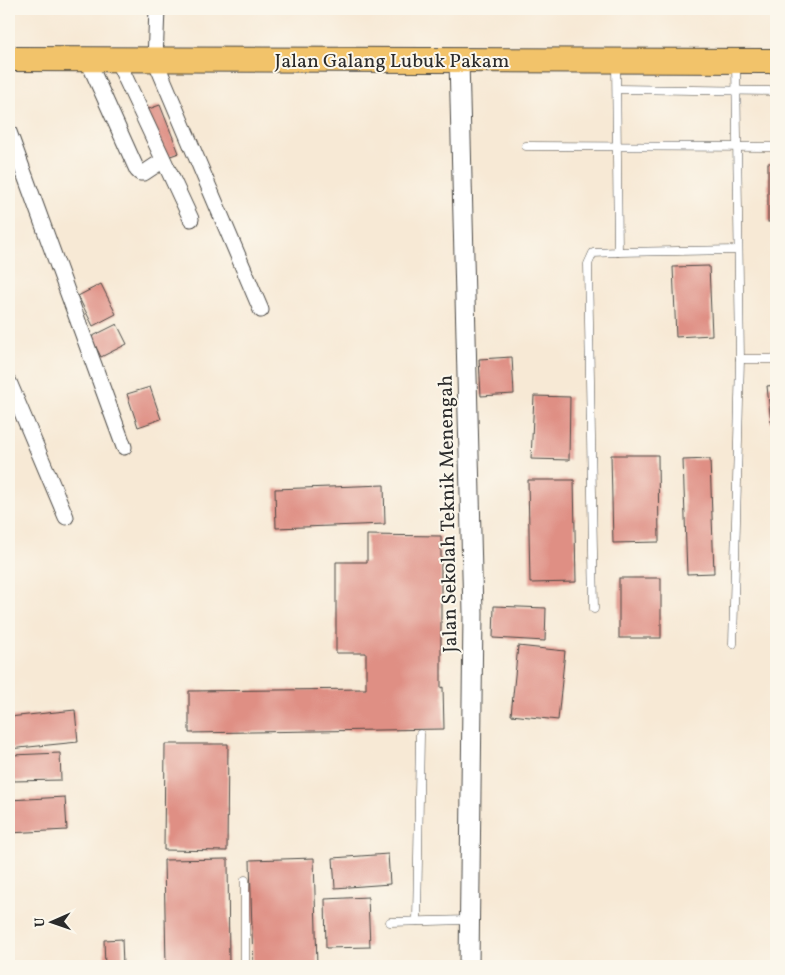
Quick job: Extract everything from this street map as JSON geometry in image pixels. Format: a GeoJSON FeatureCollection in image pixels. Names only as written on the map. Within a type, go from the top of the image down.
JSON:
{"type":"FeatureCollection","features":[{"type":"Feature","properties":{"kind":"main road","name":"Jalan Galang Lubuk Pakam"},"geometry":{"type":"LineString","coordinates":[[9,59],[88,61],[776,61]]}},
{"type":"Feature","properties":{"kind":"street"},"geometry":{"type":"LineString","coordinates":[[157,9],[154,60],[261,310]]}},
{"type":"Feature","properties":{"kind":"street"},"geometry":{"type":"LineString","coordinates":[[117,60],[162,161],[191,220]]}},
{"type":"Feature","properties":{"kind":"street","name":"Jalan Sekolah Teknik Menengah"},"geometry":{"type":"LineString","coordinates":[[459,60],[473,613],[469,966]]}},
{"type":"Feature","properties":{"kind":"street"},"geometry":{"type":"LineString","coordinates":[[88,61],[137,170],[140,173],[144,173],[162,161]]}},
{"type":"Feature","properties":{"kind":"street"},"geometry":{"type":"LineString","coordinates":[[9,132],[124,447]]}},
{"type":"Feature","properties":{"kind":"street"},"geometry":{"type":"LineString","coordinates":[[9,382],[66,517]]}},
{"type":"Feature","properties":{"kind":"lane"},"geometry":{"type":"LineString","coordinates":[[616,60],[618,252]]}},
{"type":"Feature","properties":{"kind":"lane"},"geometry":{"type":"LineString","coordinates":[[733,644],[740,359],[737,250],[738,146],[736,61]]}},
{"type":"Feature","properties":{"kind":"lane"},"geometry":{"type":"LineString","coordinates":[[616,89],[776,91]]}},
{"type":"Feature","properties":{"kind":"lane"},"geometry":{"type":"LineString","coordinates":[[526,146],[776,147]]}},
{"type":"Feature","properties":{"kind":"lane"},"geometry":{"type":"LineString","coordinates":[[594,609],[588,264],[593,253],[737,250]]}},
{"type":"Feature","properties":{"kind":"lane"},"geometry":{"type":"LineString","coordinates":[[740,359],[776,360]]}},
{"type":"Feature","properties":{"kind":"lane"},"geometry":{"type":"LineString","coordinates":[[417,921],[420,734]]}},
{"type":"Feature","properties":{"kind":"lane"},"geometry":{"type":"LineString","coordinates":[[245,880],[245,966]]}},
{"type":"Feature","properties":{"kind":"lane"},"geometry":{"type":"LineString","coordinates":[[390,922],[470,920]]}},
{"type":"Feature","properties":{"kind":"building"},"geometry":{"type":"Polygon","coordinates":[[[160,105],[179,153],[162,159],[143,111],[160,105]]]}},
{"type":"Feature","properties":{"kind":"building"},"geometry":{"type":"Polygon","coordinates":[[[768,163],[776,163],[776,222],[768,222],[768,163]]]}},
{"type":"Feature","properties":{"kind":"building"},"geometry":{"type":"Polygon","coordinates":[[[709,266],[712,335],[676,337],[673,267],[709,266]]]}},
{"type":"Feature","properties":{"kind":"building"},"geometry":{"type":"Polygon","coordinates":[[[101,284],[116,314],[93,326],[78,296],[101,284]]]}},
{"type":"Feature","properties":{"kind":"building"},"geometry":{"type":"Polygon","coordinates":[[[117,324],[127,344],[101,357],[91,337],[117,324]]]}},
{"type":"Feature","properties":{"kind":"building"},"geometry":{"type":"Polygon","coordinates":[[[512,357],[514,394],[481,396],[479,359],[512,357]]]}},
{"type":"Feature","properties":{"kind":"building"},"geometry":{"type":"Polygon","coordinates":[[[776,385],[776,423],[771,423],[767,386],[776,385]]]}},
{"type":"Feature","properties":{"kind":"building"},"geometry":{"type":"Polygon","coordinates":[[[150,387],[161,419],[138,427],[127,394],[150,387]]]}},
{"type":"Feature","properties":{"kind":"building"},"geometry":{"type":"Polygon","coordinates":[[[534,396],[570,397],[569,460],[531,459],[534,396]]]}},
{"type":"Feature","properties":{"kind":"building"},"geometry":{"type":"Polygon","coordinates":[[[611,455],[658,455],[659,542],[613,543],[611,455]]]}},
{"type":"Feature","properties":{"kind":"building"},"geometry":{"type":"Polygon","coordinates":[[[710,459],[714,573],[687,574],[683,460],[710,459]]]}},
{"type":"Feature","properties":{"kind":"building"},"geometry":{"type":"Polygon","coordinates":[[[528,480],[574,480],[576,582],[530,583],[528,480]]]}},
{"type":"Feature","properties":{"kind":"building"},"geometry":{"type":"Polygon","coordinates":[[[384,485],[385,524],[276,528],[275,489],[384,485]]]}},
{"type":"Feature","properties":{"kind":"building"},"geometry":{"type":"Polygon","coordinates":[[[367,535],[441,536],[441,688],[443,687],[444,729],[189,733],[189,691],[366,689],[366,653],[336,653],[336,562],[367,562],[367,535]]]}},
{"type":"Feature","properties":{"kind":"building"},"geometry":{"type":"Polygon","coordinates":[[[619,578],[661,578],[661,638],[619,638],[619,578]]]}},
{"type":"Feature","properties":{"kind":"building"},"geometry":{"type":"Polygon","coordinates":[[[494,606],[546,608],[545,641],[493,638],[494,606]]]}},
{"type":"Feature","properties":{"kind":"building"},"geometry":{"type":"Polygon","coordinates":[[[518,646],[565,651],[558,720],[511,715],[518,646]]]}},
{"type":"Feature","properties":{"kind":"building"},"geometry":{"type":"Polygon","coordinates":[[[75,710],[78,742],[9,749],[9,717],[75,710]]]}},
{"type":"Feature","properties":{"kind":"building"},"geometry":{"type":"Polygon","coordinates":[[[165,744],[228,744],[227,851],[164,850],[165,744]]]}},
{"type":"Feature","properties":{"kind":"building"},"geometry":{"type":"Polygon","coordinates":[[[60,753],[61,780],[13,781],[12,755],[60,753]]]}},
{"type":"Feature","properties":{"kind":"building"},"geometry":{"type":"Polygon","coordinates":[[[65,797],[67,830],[9,833],[9,800],[65,797]]]}},
{"type":"Feature","properties":{"kind":"building"},"geometry":{"type":"Polygon","coordinates":[[[388,854],[390,884],[335,888],[333,858],[388,854]]]}},
{"type":"Feature","properties":{"kind":"building"},"geometry":{"type":"Polygon","coordinates":[[[314,858],[317,966],[253,966],[250,860],[314,858]]]}},
{"type":"Feature","properties":{"kind":"building"},"geometry":{"type":"Polygon","coordinates":[[[228,859],[229,966],[166,966],[164,860],[228,859]]]}},
{"type":"Feature","properties":{"kind":"building"},"geometry":{"type":"Polygon","coordinates":[[[368,897],[370,947],[326,948],[325,899],[368,897]]]}},
{"type":"Feature","properties":{"kind":"building"},"geometry":{"type":"Polygon","coordinates":[[[122,939],[123,966],[105,966],[104,940],[122,939]]]}}]}
